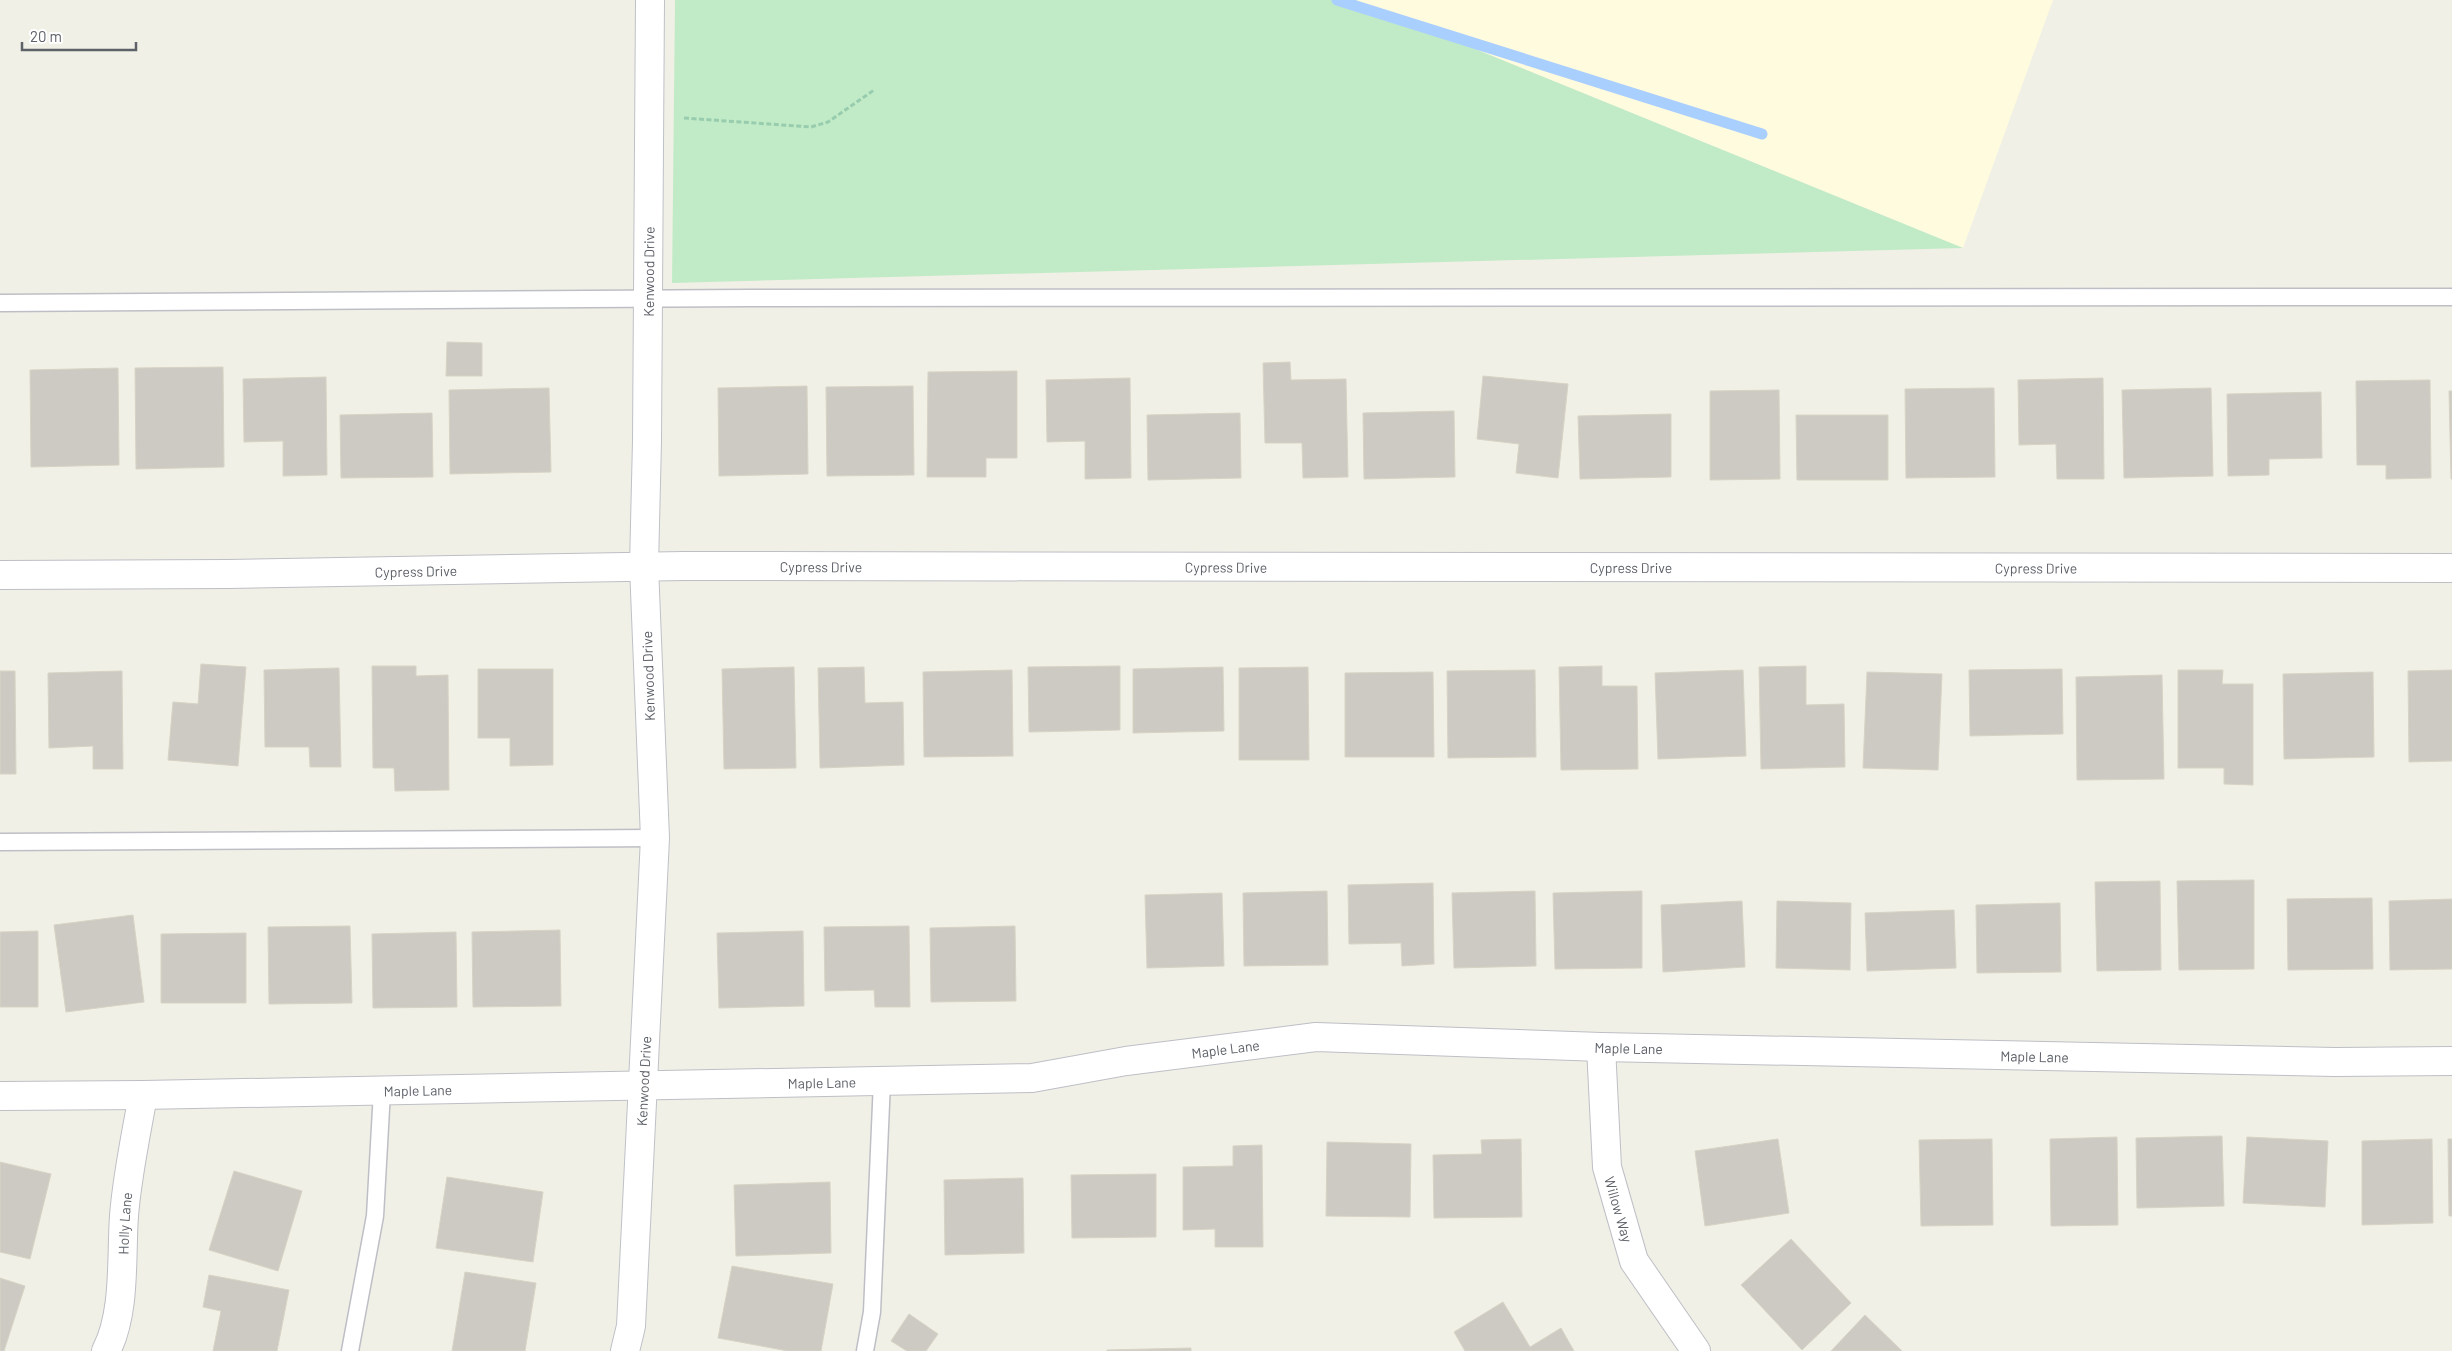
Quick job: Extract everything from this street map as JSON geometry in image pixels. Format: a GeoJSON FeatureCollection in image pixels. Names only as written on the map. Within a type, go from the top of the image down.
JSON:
{"type":"FeatureCollection","features":[{"type":"Feature","properties":{"kind":"street","name":"Kenwood Drive"},"geometry":{"type":"LineString","coordinates":[[625,1351],[631,1326],[655,838],[644,566],[650,0]]}},
{"type":"Feature","properties":{"kind":"street","name":"Cypress Drive"},"geometry":{"type":"LineString","coordinates":[[0,575],[238,574],[644,566],[2452,568]]}},
{"type":"Feature","properties":{"kind":"street","name":"Maple Lane"},"geometry":{"type":"LineString","coordinates":[[0,1096],[382,1091],[1032,1078],[1126,1061],[1316,1037],[1601,1046],[2325,1062],[2452,1061]]}},
{"type":"Feature","properties":{"kind":"street","name":"Willow Way"},"geometry":{"type":"LineString","coordinates":[[1601,1046],[1607,1166],[1634,1261],[1696,1351]]}},
{"type":"Feature","properties":{"kind":"street","name":"Holly Lane"},"geometry":{"type":"LineString","coordinates":[[106,1351],[111,1341],[123,1278],[124,1216],[143,1095]]}},
{"type":"Feature","properties":{"kind":"lane"},"geometry":{"type":"LineString","coordinates":[[0,302],[648,299],[2452,297]]}},
{"type":"Feature","properties":{"kind":"lane"},"geometry":{"type":"LineString","coordinates":[[0,842],[655,838]]}},
{"type":"Feature","properties":{"kind":"lane"},"geometry":{"type":"LineString","coordinates":[[865,1351],[872,1312],[882,1081]]}},
{"type":"Feature","properties":{"kind":"lane"},"geometry":{"type":"LineString","coordinates":[[350,1351],[375,1216],[382,1091]]}},
{"type":"Feature","properties":{"kind":"path"},"geometry":{"type":"LineString","coordinates":[[684,118],[811,126],[828,122],[874,90]]}},
{"type":"Feature","properties":{"kind":"shaded area"},"geometry":{"type":"Polygon","coordinates":[[[1355,0],[2053,0],[1963,248],[1355,0]]]}},
{"type":"Feature","properties":{"kind":"green space"},"geometry":{"type":"Polygon","coordinates":[[[675,0],[1355,0],[1963,248],[672,283],[675,0]]]}},
{"type":"Feature","properties":{"kind":"building"},"geometry":{"type":"Polygon","coordinates":[[[447,342],[482,343],[482,376],[446,376],[447,342]]]}},
{"type":"Feature","properties":{"kind":"building"},"geometry":{"type":"Polygon","coordinates":[[[1290,362],[1291,380],[1346,379],[1348,477],[1303,478],[1302,443],[1265,443],[1263,363],[1290,362]]]}},
{"type":"Feature","properties":{"kind":"building"},"geometry":{"type":"Polygon","coordinates":[[[223,367],[224,467],[136,469],[135,368],[223,367]]]}},
{"type":"Feature","properties":{"kind":"building"},"geometry":{"type":"Polygon","coordinates":[[[118,368],[119,465],[31,467],[30,370],[118,368]]]}},
{"type":"Feature","properties":{"kind":"building"},"geometry":{"type":"Polygon","coordinates":[[[1017,371],[1017,458],[986,458],[986,477],[927,477],[928,372],[1017,371]]]}},
{"type":"Feature","properties":{"kind":"building"},"geometry":{"type":"Polygon","coordinates":[[[1483,376],[1568,384],[1558,478],[1516,473],[1519,444],[1477,439],[1483,376]]]}},
{"type":"Feature","properties":{"kind":"building"},"geometry":{"type":"Polygon","coordinates":[[[326,377],[327,475],[283,476],[283,441],[244,442],[243,379],[326,377]]]}},
{"type":"Feature","properties":{"kind":"building"},"geometry":{"type":"Polygon","coordinates":[[[1130,378],[1131,478],[1085,479],[1085,441],[1047,442],[1046,380],[1130,378]]]}},
{"type":"Feature","properties":{"kind":"building"},"geometry":{"type":"Polygon","coordinates":[[[2103,378],[2104,479],[2057,479],[2056,444],[2019,445],[2018,380],[2103,378]]]}},
{"type":"Feature","properties":{"kind":"building"},"geometry":{"type":"Polygon","coordinates":[[[2430,380],[2431,478],[2386,479],[2386,465],[2357,465],[2356,381],[2430,380]]]}},
{"type":"Feature","properties":{"kind":"building"},"geometry":{"type":"Polygon","coordinates":[[[807,386],[808,474],[719,476],[718,388],[807,386]]]}},
{"type":"Feature","properties":{"kind":"building"},"geometry":{"type":"Polygon","coordinates":[[[913,386],[914,475],[827,476],[826,387],[913,386]]]}},
{"type":"Feature","properties":{"kind":"building"},"geometry":{"type":"Polygon","coordinates":[[[549,388],[551,472],[450,474],[449,390],[549,388]]]}},
{"type":"Feature","properties":{"kind":"building"},"geometry":{"type":"Polygon","coordinates":[[[1994,388],[1995,477],[1906,478],[1905,389],[1994,388]]]}},
{"type":"Feature","properties":{"kind":"building"},"geometry":{"type":"Polygon","coordinates":[[[2211,388],[2213,476],[2124,478],[2122,390],[2211,388]]]}},
{"type":"Feature","properties":{"kind":"building"},"geometry":{"type":"Polygon","coordinates":[[[1779,390],[1780,479],[1710,480],[1710,391],[1779,390]]]}},
{"type":"Feature","properties":{"kind":"building"},"geometry":{"type":"Polygon","coordinates":[[[2449,391],[2452,391],[2452,479],[2451,479],[2449,391]]]}},
{"type":"Feature","properties":{"kind":"building"},"geometry":{"type":"Polygon","coordinates":[[[2321,392],[2322,458],[2269,459],[2269,475],[2228,476],[2227,394],[2321,392]]]}},
{"type":"Feature","properties":{"kind":"building"},"geometry":{"type":"Polygon","coordinates":[[[1454,411],[1455,477],[1364,479],[1363,413],[1454,411]]]}},
{"type":"Feature","properties":{"kind":"building"},"geometry":{"type":"Polygon","coordinates":[[[432,413],[433,477],[341,478],[340,415],[432,413]]]}},
{"type":"Feature","properties":{"kind":"building"},"geometry":{"type":"Polygon","coordinates":[[[1240,413],[1241,478],[1148,480],[1147,415],[1240,413]]]}},
{"type":"Feature","properties":{"kind":"building"},"geometry":{"type":"Polygon","coordinates":[[[1671,414],[1671,477],[1580,479],[1578,416],[1671,414]]]}},
{"type":"Feature","properties":{"kind":"building"},"geometry":{"type":"Polygon","coordinates":[[[1796,415],[1888,415],[1888,480],[1797,480],[1796,415]]]}},
{"type":"Feature","properties":{"kind":"building"},"geometry":{"type":"Polygon","coordinates":[[[201,664],[246,667],[238,766],[168,760],[173,702],[198,704],[201,664]]]}},
{"type":"Feature","properties":{"kind":"building"},"geometry":{"type":"Polygon","coordinates":[[[372,666],[416,666],[416,676],[448,675],[449,790],[395,791],[394,768],[373,768],[372,666]]]}},
{"type":"Feature","properties":{"kind":"building"},"geometry":{"type":"Polygon","coordinates":[[[1120,666],[1120,730],[1029,732],[1028,667],[1120,666]]]}},
{"type":"Feature","properties":{"kind":"building"},"geometry":{"type":"Polygon","coordinates":[[[1602,666],[1602,686],[1637,686],[1638,769],[1561,770],[1559,667],[1602,666]]]}},
{"type":"Feature","properties":{"kind":"building"},"geometry":{"type":"Polygon","coordinates":[[[1806,666],[1806,705],[1844,704],[1845,767],[1761,769],[1759,667],[1806,666]]]}},
{"type":"Feature","properties":{"kind":"building"},"geometry":{"type":"Polygon","coordinates":[[[794,667],[796,768],[724,769],[722,669],[794,667]]]}},
{"type":"Feature","properties":{"kind":"building"},"geometry":{"type":"Polygon","coordinates":[[[864,667],[865,703],[903,702],[904,765],[820,768],[818,668],[864,667]]]}},
{"type":"Feature","properties":{"kind":"building"},"geometry":{"type":"Polygon","coordinates":[[[1223,667],[1224,731],[1133,733],[1133,669],[1223,667]]]}},
{"type":"Feature","properties":{"kind":"building"},"geometry":{"type":"Polygon","coordinates":[[[1308,667],[1309,760],[1239,760],[1239,668],[1308,667]]]}},
{"type":"Feature","properties":{"kind":"building"},"geometry":{"type":"Polygon","coordinates":[[[339,668],[341,767],[310,767],[309,747],[265,747],[264,670],[339,668]]]}},
{"type":"Feature","properties":{"kind":"building"},"geometry":{"type":"Polygon","coordinates":[[[478,669],[553,669],[553,765],[510,766],[510,738],[478,738],[478,669]]]}},
{"type":"Feature","properties":{"kind":"building"},"geometry":{"type":"Polygon","coordinates":[[[2062,669],[2063,734],[1970,736],[1969,670],[2062,669]]]}},
{"type":"Feature","properties":{"kind":"building"},"geometry":{"type":"Polygon","coordinates":[[[1012,670],[1013,756],[924,757],[923,672],[1012,670]]]}},
{"type":"Feature","properties":{"kind":"building"},"geometry":{"type":"Polygon","coordinates":[[[1535,670],[1536,757],[1448,758],[1447,671],[1535,670]]]}},
{"type":"Feature","properties":{"kind":"building"},"geometry":{"type":"Polygon","coordinates":[[[1743,670],[1746,756],[1658,759],[1655,673],[1743,670]]]}},
{"type":"Feature","properties":{"kind":"building"},"geometry":{"type":"Polygon","coordinates":[[[2178,670],[2223,670],[2222,684],[2253,684],[2253,785],[2224,784],[2224,768],[2178,768],[2178,670]]]}},
{"type":"Feature","properties":{"kind":"building"},"geometry":{"type":"Polygon","coordinates":[[[2452,670],[2452,761],[2409,762],[2408,671],[2452,670]]]}},
{"type":"Feature","properties":{"kind":"building"},"geometry":{"type":"Polygon","coordinates":[[[0,671],[15,671],[16,774],[0,774],[0,671]]]}},
{"type":"Feature","properties":{"kind":"building"},"geometry":{"type":"Polygon","coordinates":[[[122,671],[123,769],[93,769],[93,746],[49,748],[48,673],[122,671]]]}},
{"type":"Feature","properties":{"kind":"building"},"geometry":{"type":"Polygon","coordinates":[[[1433,672],[1434,757],[1345,757],[1345,673],[1433,672]]]}},
{"type":"Feature","properties":{"kind":"building"},"geometry":{"type":"Polygon","coordinates":[[[1867,672],[1942,674],[1938,770],[1863,768],[1867,672]]]}},
{"type":"Feature","properties":{"kind":"building"},"geometry":{"type":"Polygon","coordinates":[[[2373,672],[2374,757],[2284,759],[2283,674],[2373,672]]]}},
{"type":"Feature","properties":{"kind":"building"},"geometry":{"type":"Polygon","coordinates":[[[2162,675],[2164,779],[2077,780],[2076,677],[2162,675]]]}},
{"type":"Feature","properties":{"kind":"building"},"geometry":{"type":"Polygon","coordinates":[[[2254,880],[2254,969],[2179,970],[2177,881],[2254,880]]]}},
{"type":"Feature","properties":{"kind":"building"},"geometry":{"type":"Polygon","coordinates":[[[2160,881],[2161,970],[2097,971],[2095,882],[2160,881]]]}},
{"type":"Feature","properties":{"kind":"building"},"geometry":{"type":"Polygon","coordinates":[[[1433,883],[1434,964],[1402,966],[1401,943],[1349,944],[1348,885],[1433,883]]]}},
{"type":"Feature","properties":{"kind":"building"},"geometry":{"type":"Polygon","coordinates":[[[1327,891],[1328,965],[1244,966],[1243,893],[1327,891]]]}},
{"type":"Feature","properties":{"kind":"building"},"geometry":{"type":"Polygon","coordinates":[[[1535,891],[1536,966],[1454,968],[1452,893],[1535,891]]]}},
{"type":"Feature","properties":{"kind":"building"},"geometry":{"type":"Polygon","coordinates":[[[1642,891],[1642,968],[1555,969],[1553,893],[1642,891]]]}},
{"type":"Feature","properties":{"kind":"building"},"geometry":{"type":"Polygon","coordinates":[[[1222,893],[1224,966],[1147,968],[1145,895],[1222,893]]]}},
{"type":"Feature","properties":{"kind":"building"},"geometry":{"type":"Polygon","coordinates":[[[2372,898],[2373,969],[2288,970],[2287,899],[2372,898]]]}},
{"type":"Feature","properties":{"kind":"building"},"geometry":{"type":"Polygon","coordinates":[[[2452,899],[2452,969],[2390,970],[2389,901],[2452,899]]]}},
{"type":"Feature","properties":{"kind":"building"},"geometry":{"type":"Polygon","coordinates":[[[1742,901],[1745,967],[1663,972],[1661,905],[1742,901]]]}},
{"type":"Feature","properties":{"kind":"building"},"geometry":{"type":"Polygon","coordinates":[[[1777,901],[1851,903],[1850,970],[1776,968],[1777,901]]]}},
{"type":"Feature","properties":{"kind":"building"},"geometry":{"type":"Polygon","coordinates":[[[2060,903],[2061,972],[1977,973],[1976,905],[2060,903]]]}},
{"type":"Feature","properties":{"kind":"building"},"geometry":{"type":"Polygon","coordinates":[[[1954,910],[1956,968],[1867,971],[1865,913],[1954,910]]]}},
{"type":"Feature","properties":{"kind":"building"},"geometry":{"type":"Polygon","coordinates":[[[133,915],[144,1002],[66,1012],[54,925],[133,915]]]}},
{"type":"Feature","properties":{"kind":"building"},"geometry":{"type":"Polygon","coordinates":[[[350,926],[352,1003],[269,1004],[268,927],[350,926]]]}},
{"type":"Feature","properties":{"kind":"building"},"geometry":{"type":"Polygon","coordinates":[[[909,926],[910,1007],[875,1007],[874,990],[825,991],[824,927],[909,926]]]}},
{"type":"Feature","properties":{"kind":"building"},"geometry":{"type":"Polygon","coordinates":[[[1015,926],[1016,1001],[931,1002],[930,928],[1015,926]]]}},
{"type":"Feature","properties":{"kind":"building"},"geometry":{"type":"Polygon","coordinates":[[[560,930],[561,1006],[473,1007],[472,932],[560,930]]]}},
{"type":"Feature","properties":{"kind":"building"},"geometry":{"type":"Polygon","coordinates":[[[38,931],[38,1007],[0,1007],[0,932],[38,931]]]}},
{"type":"Feature","properties":{"kind":"building"},"geometry":{"type":"Polygon","coordinates":[[[803,931],[804,1006],[719,1008],[717,933],[803,931]]]}},
{"type":"Feature","properties":{"kind":"building"},"geometry":{"type":"Polygon","coordinates":[[[456,932],[457,1007],[373,1008],[372,934],[456,932]]]}},
{"type":"Feature","properties":{"kind":"building"},"geometry":{"type":"Polygon","coordinates":[[[246,933],[246,1003],[161,1003],[161,934],[246,933]]]}},
{"type":"Feature","properties":{"kind":"building"},"geometry":{"type":"Polygon","coordinates":[[[2222,1136],[2224,1206],[2137,1208],[2136,1138],[2222,1136]]]}},
{"type":"Feature","properties":{"kind":"building"},"geometry":{"type":"Polygon","coordinates":[[[2117,1137],[2118,1225],[2051,1226],[2050,1139],[2117,1137]]]}},
{"type":"Feature","properties":{"kind":"building"},"geometry":{"type":"Polygon","coordinates":[[[2247,1137],[2328,1141],[2325,1207],[2243,1203],[2247,1137]]]}},
{"type":"Feature","properties":{"kind":"building"},"geometry":{"type":"Polygon","coordinates":[[[1521,1139],[1522,1217],[1434,1218],[1433,1155],[1482,1154],[1481,1140],[1521,1139]]]}},
{"type":"Feature","properties":{"kind":"building"},"geometry":{"type":"Polygon","coordinates":[[[1778,1139],[1789,1213],[1705,1226],[1695,1151],[1778,1139]]]}},
{"type":"Feature","properties":{"kind":"building"},"geometry":{"type":"Polygon","coordinates":[[[1992,1139],[1993,1225],[1921,1226],[1919,1140],[1992,1139]]]}},
{"type":"Feature","properties":{"kind":"building"},"geometry":{"type":"Polygon","coordinates":[[[2432,1139],[2433,1223],[2362,1225],[2362,1141],[2432,1139]]]}},
{"type":"Feature","properties":{"kind":"building"},"geometry":{"type":"Polygon","coordinates":[[[2448,1139],[2452,1139],[2452,1216],[2449,1216],[2448,1139]]]}},
{"type":"Feature","properties":{"kind":"building"},"geometry":{"type":"Polygon","coordinates":[[[1327,1142],[1411,1144],[1410,1217],[1326,1216],[1327,1142]]]}},
{"type":"Feature","properties":{"kind":"building"},"geometry":{"type":"Polygon","coordinates":[[[1262,1145],[1263,1247],[1215,1247],[1215,1229],[1183,1230],[1183,1167],[1233,1166],[1233,1146],[1262,1145]]]}},
{"type":"Feature","properties":{"kind":"building"},"geometry":{"type":"Polygon","coordinates":[[[0,1162],[51,1174],[30,1259],[0,1252],[0,1162]]]}},
{"type":"Feature","properties":{"kind":"building"},"geometry":{"type":"Polygon","coordinates":[[[234,1171],[302,1191],[278,1271],[209,1250],[234,1171]]]}},
{"type":"Feature","properties":{"kind":"building"},"geometry":{"type":"Polygon","coordinates":[[[1156,1174],[1156,1237],[1072,1238],[1071,1175],[1156,1174]]]}},
{"type":"Feature","properties":{"kind":"building"},"geometry":{"type":"Polygon","coordinates":[[[447,1177],[543,1192],[533,1262],[436,1248],[447,1177]]]}},
{"type":"Feature","properties":{"kind":"building"},"geometry":{"type":"Polygon","coordinates":[[[1023,1178],[1024,1253],[945,1255],[944,1180],[1023,1178]]]}},
{"type":"Feature","properties":{"kind":"building"},"geometry":{"type":"Polygon","coordinates":[[[830,1182],[831,1253],[736,1256],[734,1185],[830,1182]]]}},
{"type":"Feature","properties":{"kind":"building"},"geometry":{"type":"Polygon","coordinates":[[[1791,1239],[1851,1303],[1802,1350],[1741,1285],[1791,1239]]]}},
{"type":"Feature","properties":{"kind":"building"},"geometry":{"type":"Polygon","coordinates":[[[732,1266],[833,1284],[821,1351],[788,1351],[718,1338],[732,1266]]]}},
{"type":"Feature","properties":{"kind":"building"},"geometry":{"type":"Polygon","coordinates":[[[465,1272],[536,1283],[525,1351],[452,1351],[465,1272]]]}},
{"type":"Feature","properties":{"kind":"building"},"geometry":{"type":"Polygon","coordinates":[[[209,1275],[289,1290],[277,1351],[213,1351],[221,1311],[203,1307],[209,1275]]]}},
{"type":"Feature","properties":{"kind":"building"},"geometry":{"type":"Polygon","coordinates":[[[0,1278],[25,1286],[4,1351],[0,1351],[0,1278]]]}},
{"type":"Feature","properties":{"kind":"building"},"geometry":{"type":"Polygon","coordinates":[[[1503,1302],[1530,1347],[1561,1328],[1574,1351],[1465,1351],[1454,1332],[1503,1302]]]}},
{"type":"Feature","properties":{"kind":"building"},"geometry":{"type":"Polygon","coordinates":[[[909,1314],[938,1334],[926,1351],[907,1351],[891,1341],[909,1314]]]}},
{"type":"Feature","properties":{"kind":"building"},"geometry":{"type":"Polygon","coordinates":[[[1865,1315],[1902,1351],[1831,1351],[1865,1315]]]}},
{"type":"Feature","properties":{"kind":"building"},"geometry":{"type":"Polygon","coordinates":[[[1191,1348],[1191,1351],[1107,1351],[1107,1350],[1191,1348]]]}},
{"type":"Feature","properties":{"kind":"waterway"},"geometry":{"type":"LineString","coordinates":[[1337,0],[1762,134]]}}]}
